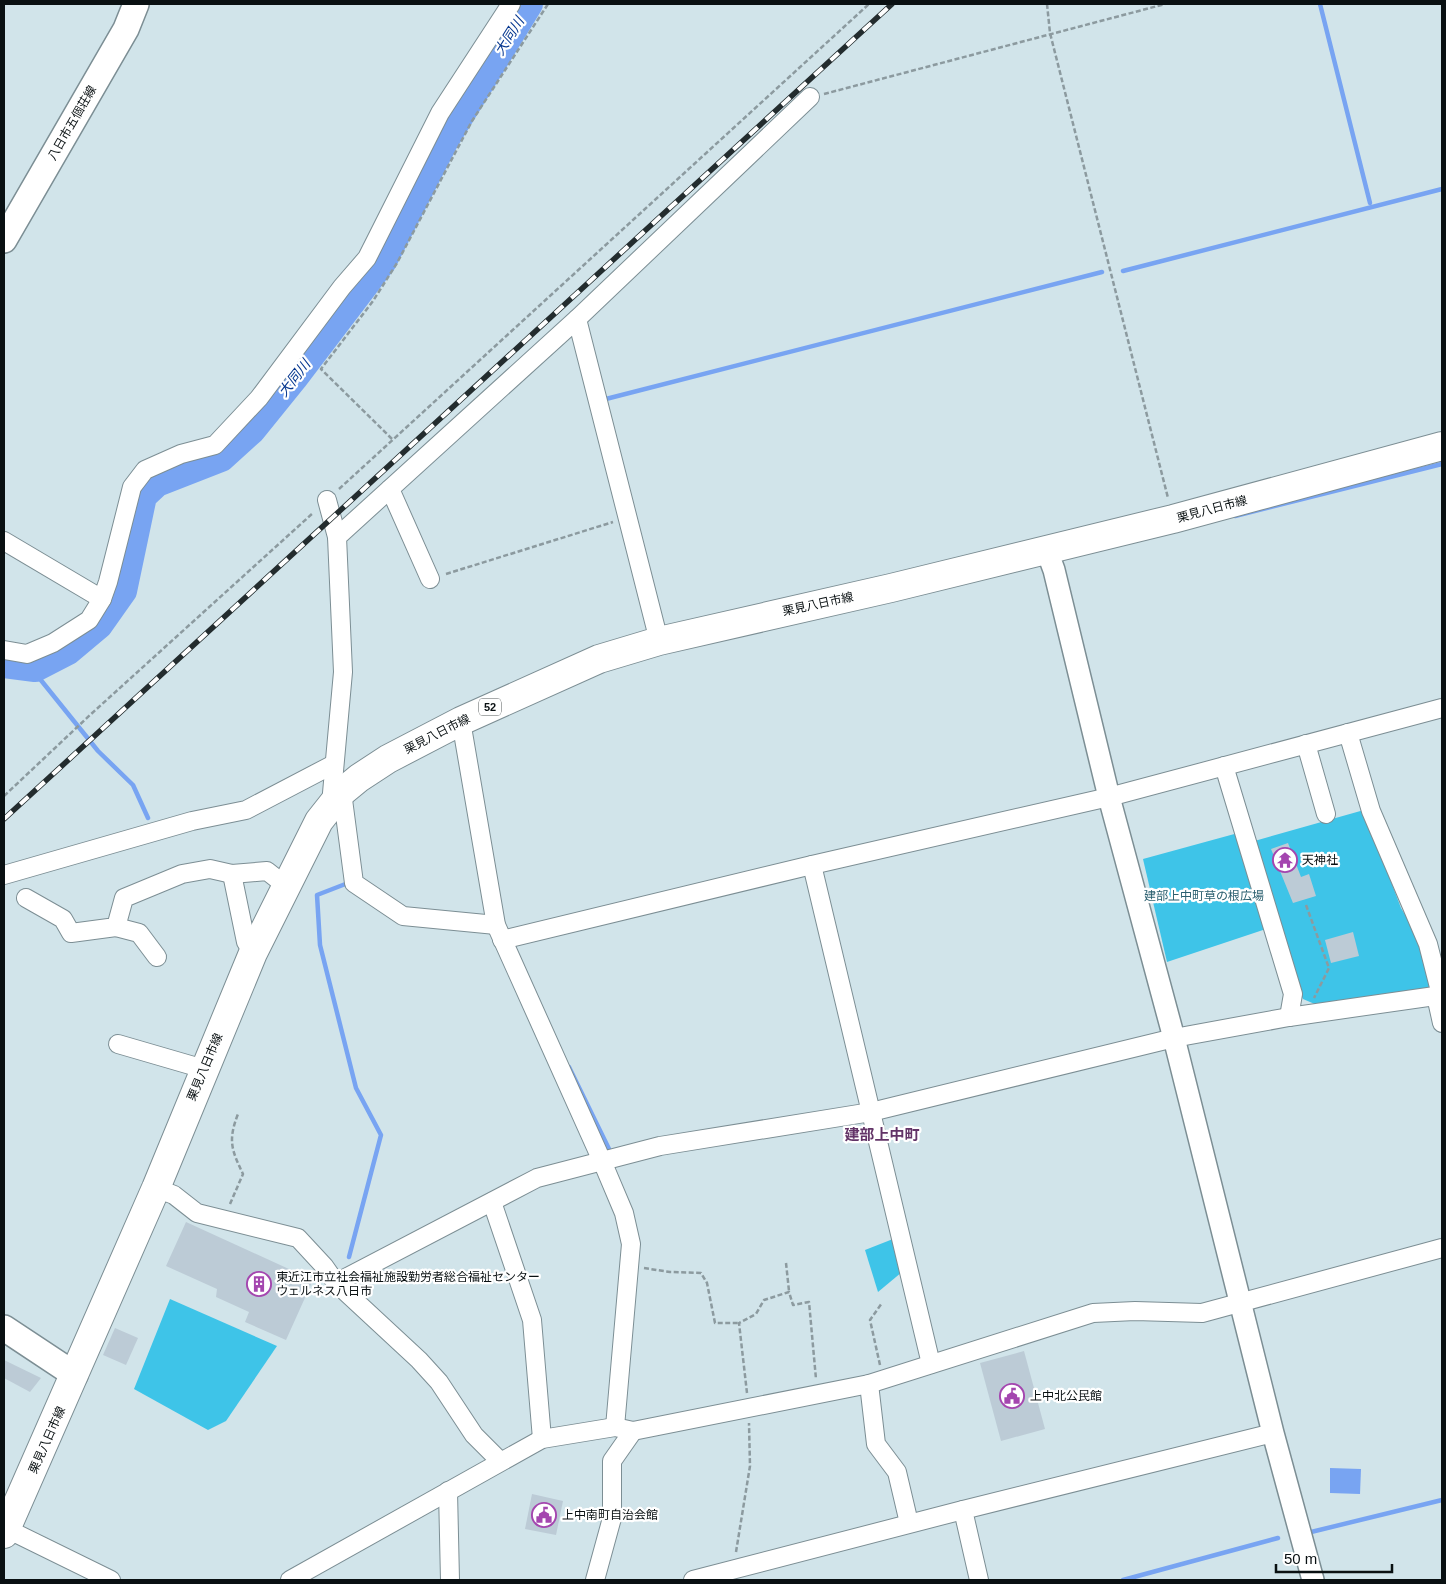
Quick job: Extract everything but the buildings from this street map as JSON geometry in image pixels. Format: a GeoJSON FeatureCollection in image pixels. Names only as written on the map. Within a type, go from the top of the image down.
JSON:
{"type":"FeatureCollection","features":[{"type":"Feature","properties":{"kind":"main road","name":"八日市五個荘線"},"geometry":{"type":"LineString","coordinates":[[4,240],[126,29],[136,4]]}},
{"type":"Feature","properties":{"kind":"main road","name":"栗見八日市線"},"geometry":{"type":"LineString","coordinates":[[6,1526],[75,1375],[156,1188],[204,1069],[254,953],[319,821],[336,798],[388,759],[461,721],[599,659],[659,641],[1047,551],[1442,446]]}},
{"type":"Feature","properties":{"kind":"main road"},"geometry":{"type":"LineString","coordinates":[[4,1328],[75,1375]]}},
{"type":"Feature","properties":{"kind":"street"},"geometry":{"type":"LineString","coordinates":[[4,650],[27,654],[53,643],[89,620],[102,599],[108,582],[132,487],[145,470],[181,454],[215,445],[259,398],[342,287],[367,258],[440,113],[511,4]]}},
{"type":"Feature","properties":{"kind":"street"},"geometry":{"type":"LineString","coordinates":[[337,537],[577,319],[810,98]]}},
{"type":"Feature","properties":{"kind":"street"},"geometry":{"type":"LineString","coordinates":[[577,319],[659,641]]}},
{"type":"Feature","properties":{"kind":"street"},"geometry":{"type":"LineString","coordinates":[[390,489],[430,579]]}},
{"type":"Feature","properties":{"kind":"street"},"geometry":{"type":"LineString","coordinates":[[327,500],[337,537],[343,672],[334,764],[336,798],[354,883],[404,916],[499,932],[812,865],[1109,797],[1442,708]]}},
{"type":"Feature","properties":{"kind":"street"},"geometry":{"type":"LineString","coordinates":[[4,541],[102,599]]}},
{"type":"Feature","properties":{"kind":"street"},"geometry":{"type":"LineString","coordinates":[[1047,551],[1054,570],[1109,797],[1174,1038],[1239,1302],[1313,1580]]}},
{"type":"Feature","properties":{"kind":"street"},"geometry":{"type":"LineString","coordinates":[[461,721],[499,932],[602,1161],[624,1213],[631,1244],[614,1427]]}},
{"type":"Feature","properties":{"kind":"street"},"geometry":{"type":"LineString","coordinates":[[1348,733],[1370,811],[1428,944],[1440,995],[1442,1022]]}},
{"type":"Feature","properties":{"kind":"street"},"geometry":{"type":"LineString","coordinates":[[1306,744],[1326,814]]}},
{"type":"Feature","properties":{"kind":"street"},"geometry":{"type":"LineString","coordinates":[[4,875],[192,821],[246,810],[334,764]]}},
{"type":"Feature","properties":{"kind":"street"},"geometry":{"type":"LineString","coordinates":[[1224,766],[1293,994],[1297,1016]]}},
{"type":"Feature","properties":{"kind":"street"},"geometry":{"type":"LineString","coordinates":[[812,865],[931,1364]]}},
{"type":"Feature","properties":{"kind":"street"},"geometry":{"type":"LineString","coordinates":[[116,927],[124,898],[182,874],[210,869],[232,874],[267,871],[286,886]]}},
{"type":"Feature","properties":{"kind":"street"},"geometry":{"type":"LineString","coordinates":[[232,874],[246,942],[254,953]]}},
{"type":"Feature","properties":{"kind":"street"},"geometry":{"type":"LineString","coordinates":[[26,898],[63,919],[71,933],[116,927],[139,933],[157,958]]}},
{"type":"Feature","properties":{"kind":"street"},"geometry":{"type":"LineString","coordinates":[[336,1283],[537,1178],[602,1161],[660,1146],[871,1112],[1174,1038],[1297,1016],[1440,995]]}},
{"type":"Feature","properties":{"kind":"street"},"geometry":{"type":"LineString","coordinates":[[118,1044],[204,1069]]}},
{"type":"Feature","properties":{"kind":"street"},"geometry":{"type":"LineString","coordinates":[[156,1188],[174,1195],[197,1213],[223,1221],[298,1238],[324,1266],[336,1283],[432,1374],[474,1436],[500,1461]]}},
{"type":"Feature","properties":{"kind":"street"},"geometry":{"type":"LineString","coordinates":[[492,1202],[532,1320],[542,1439]]}},
{"type":"Feature","properties":{"kind":"street"},"geometry":{"type":"LineString","coordinates":[[290,1580],[542,1439],[614,1427],[633,1431],[817,1396],[876,1382],[1093,1313],[1135,1311],[1202,1313],[1442,1248]]}},
{"type":"Feature","properties":{"kind":"street"},"geometry":{"type":"LineString","coordinates":[[876,1382],[876,1444],[897,1472],[909,1523]]}},
{"type":"Feature","properties":{"kind":"street"},"geometry":{"type":"LineString","coordinates":[[595,1580],[612,1518],[612,1461],[633,1431]]}},
{"type":"Feature","properties":{"kind":"street"},"geometry":{"type":"LineString","coordinates":[[693,1580],[734,1571],[909,1523],[1273,1433]]}},
{"type":"Feature","properties":{"kind":"street"},"geometry":{"type":"LineString","coordinates":[[448,1491],[450,1580]]}},
{"type":"Feature","properties":{"kind":"street"},"geometry":{"type":"LineString","coordinates":[[963,1510],[979,1580]]}},
{"type":"Feature","properties":{"kind":"street"},"geometry":{"type":"LineString","coordinates":[[6,1526],[111,1580]]}},
{"type":"Feature","properties":{"kind":"path"},"geometry":{"type":"LineString","coordinates":[[392,439],[321,369],[373,301],[397,263],[472,121],[548,4]]}},
{"type":"Feature","properties":{"kind":"path"},"geometry":{"type":"LineString","coordinates":[[4,796],[90,715],[869,4]]}},
{"type":"Feature","properties":{"kind":"path"},"geometry":{"type":"LineString","coordinates":[[1047,4],[1050,33],[1173,519]]}},
{"type":"Feature","properties":{"kind":"path"},"geometry":{"type":"LineString","coordinates":[[810,98],[1165,4]]}},
{"type":"Feature","properties":{"kind":"path"},"geometry":{"type":"LineString","coordinates":[[430,579],[627,517]]}},
{"type":"Feature","properties":{"kind":"path"},"geometry":{"type":"LineString","coordinates":[[1297,1016],[1329,968],[1306,905]]}},
{"type":"Feature","properties":{"kind":"path"},"geometry":{"type":"LineString","coordinates":[[223,1221],[242,1174],[232,1151],[231,1133],[238,1114]]}},
{"type":"Feature","properties":{"kind":"path"},"geometry":{"type":"LineString","coordinates":[[786,1263],[789,1292],[793,1305],[809,1302],[817,1396]]}},
{"type":"Feature","properties":{"kind":"path"},"geometry":{"type":"LineString","coordinates":[[630,1266],[670,1272],[701,1272],[707,1283],[716,1323],[739,1323],[756,1314],[764,1300],[789,1292]]}},
{"type":"Feature","properties":{"kind":"path"},"geometry":{"type":"LineString","coordinates":[[876,1382],[870,1320],[882,1303]]}},
{"type":"Feature","properties":{"kind":"path"},"geometry":{"type":"LineString","coordinates":[[734,1571],[744,1488],[750,1466],[749,1408],[739,1323]]}},
{"type":"Feature","properties":{"kind":"green space"},"geometry":{"type":"Polygon","coordinates":[[[1364,810],[1401,908],[1423,945],[1433,991],[1324,1008],[1303,999],[1295,982],[1251,842],[1364,810]]]}},
{"type":"Feature","properties":{"kind":"green space","name":"建部上中町草の根広場"},"geometry":{"type":"Polygon","coordinates":[[[1238,833],[1266,929],[1167,962],[1143,859],[1238,833]]]}},
{"type":"Feature","properties":{"kind":"green space"},"geometry":{"type":"Polygon","coordinates":[[[893,1239],[902,1272],[878,1292],[865,1250],[893,1239]]]}},
{"type":"Feature","properties":{"kind":"green space"},"geometry":{"type":"Polygon","coordinates":[[[170,1299],[277,1346],[226,1421],[208,1430],[134,1389],[170,1299]]]}},
{"type":"Feature","properties":{"kind":"shaded area"},"geometry":{"type":"Polygon","coordinates":[[[1330,1468],[1361,1469],[1360,1494],[1330,1493],[1330,1468]]]}},
{"type":"Feature","properties":{"kind":"waterway","name":"大同川"},"geometry":{"type":"LineString","coordinates":[[4,664],[35,668],[68,651],[99,625],[123,591],[143,496],[157,483],[221,458],[252,430],[294,378],[383,261],[444,142],[529,4]]}},
{"type":"Feature","properties":{"kind":"waterway"},"geometry":{"type":"LineString","coordinates":[[1320,4],[1370,203]]}},
{"type":"Feature","properties":{"kind":"waterway"},"geometry":{"type":"LineString","coordinates":[[1123,271],[1442,189]]}},
{"type":"Feature","properties":{"kind":"waterway"},"geometry":{"type":"LineString","coordinates":[[602,400],[1102,272]]}},
{"type":"Feature","properties":{"kind":"waterway"},"geometry":{"type":"LineString","coordinates":[[1235,516],[1442,464]]}},
{"type":"Feature","properties":{"kind":"waterway"},"geometry":{"type":"LineString","coordinates":[[35,668],[40,679],[98,751],[133,785],[148,818]]}},
{"type":"Feature","properties":{"kind":"waterway"},"geometry":{"type":"LineString","coordinates":[[348,883],[317,895],[320,945],[356,1088],[381,1135],[349,1257]]}},
{"type":"Feature","properties":{"kind":"waterway"},"geometry":{"type":"LineString","coordinates":[[569,1067],[609,1149]]}},
{"type":"Feature","properties":{"kind":"waterway"},"geometry":{"type":"LineString","coordinates":[[1307,1533],[1442,1500]]}},
{"type":"Feature","properties":{"kind":"waterway"},"geometry":{"type":"LineString","coordinates":[[1123,1580],[1278,1538]]}},
{"type":"Feature","properties":{"kind":"railway"},"geometry":{"type":"LineString","coordinates":[[4,819],[892,4]]}},
{"type":"Feature","properties":{"kind":"place","name":"天神社"},"geometry":{"type":"Point","coordinates":[1285,860]}},
{"type":"Feature","properties":{"kind":"place","name":"東近江市立社会福祉施設勤労者総合福祉センター ウェルネス八日市"},"geometry":{"type":"Point","coordinates":[259,1284]}},
{"type":"Feature","properties":{"kind":"place","name":"上中北公民館"},"geometry":{"type":"Point","coordinates":[1012,1396]}},
{"type":"Feature","properties":{"kind":"place","name":"上中南町自治会館"},"geometry":{"type":"Point","coordinates":[544,1515]}},
{"type":"Feature","properties":{"kind":"district","name":"建部上中町"},"geometry":{"type":"Point","coordinates":[882,1135]}}]}
